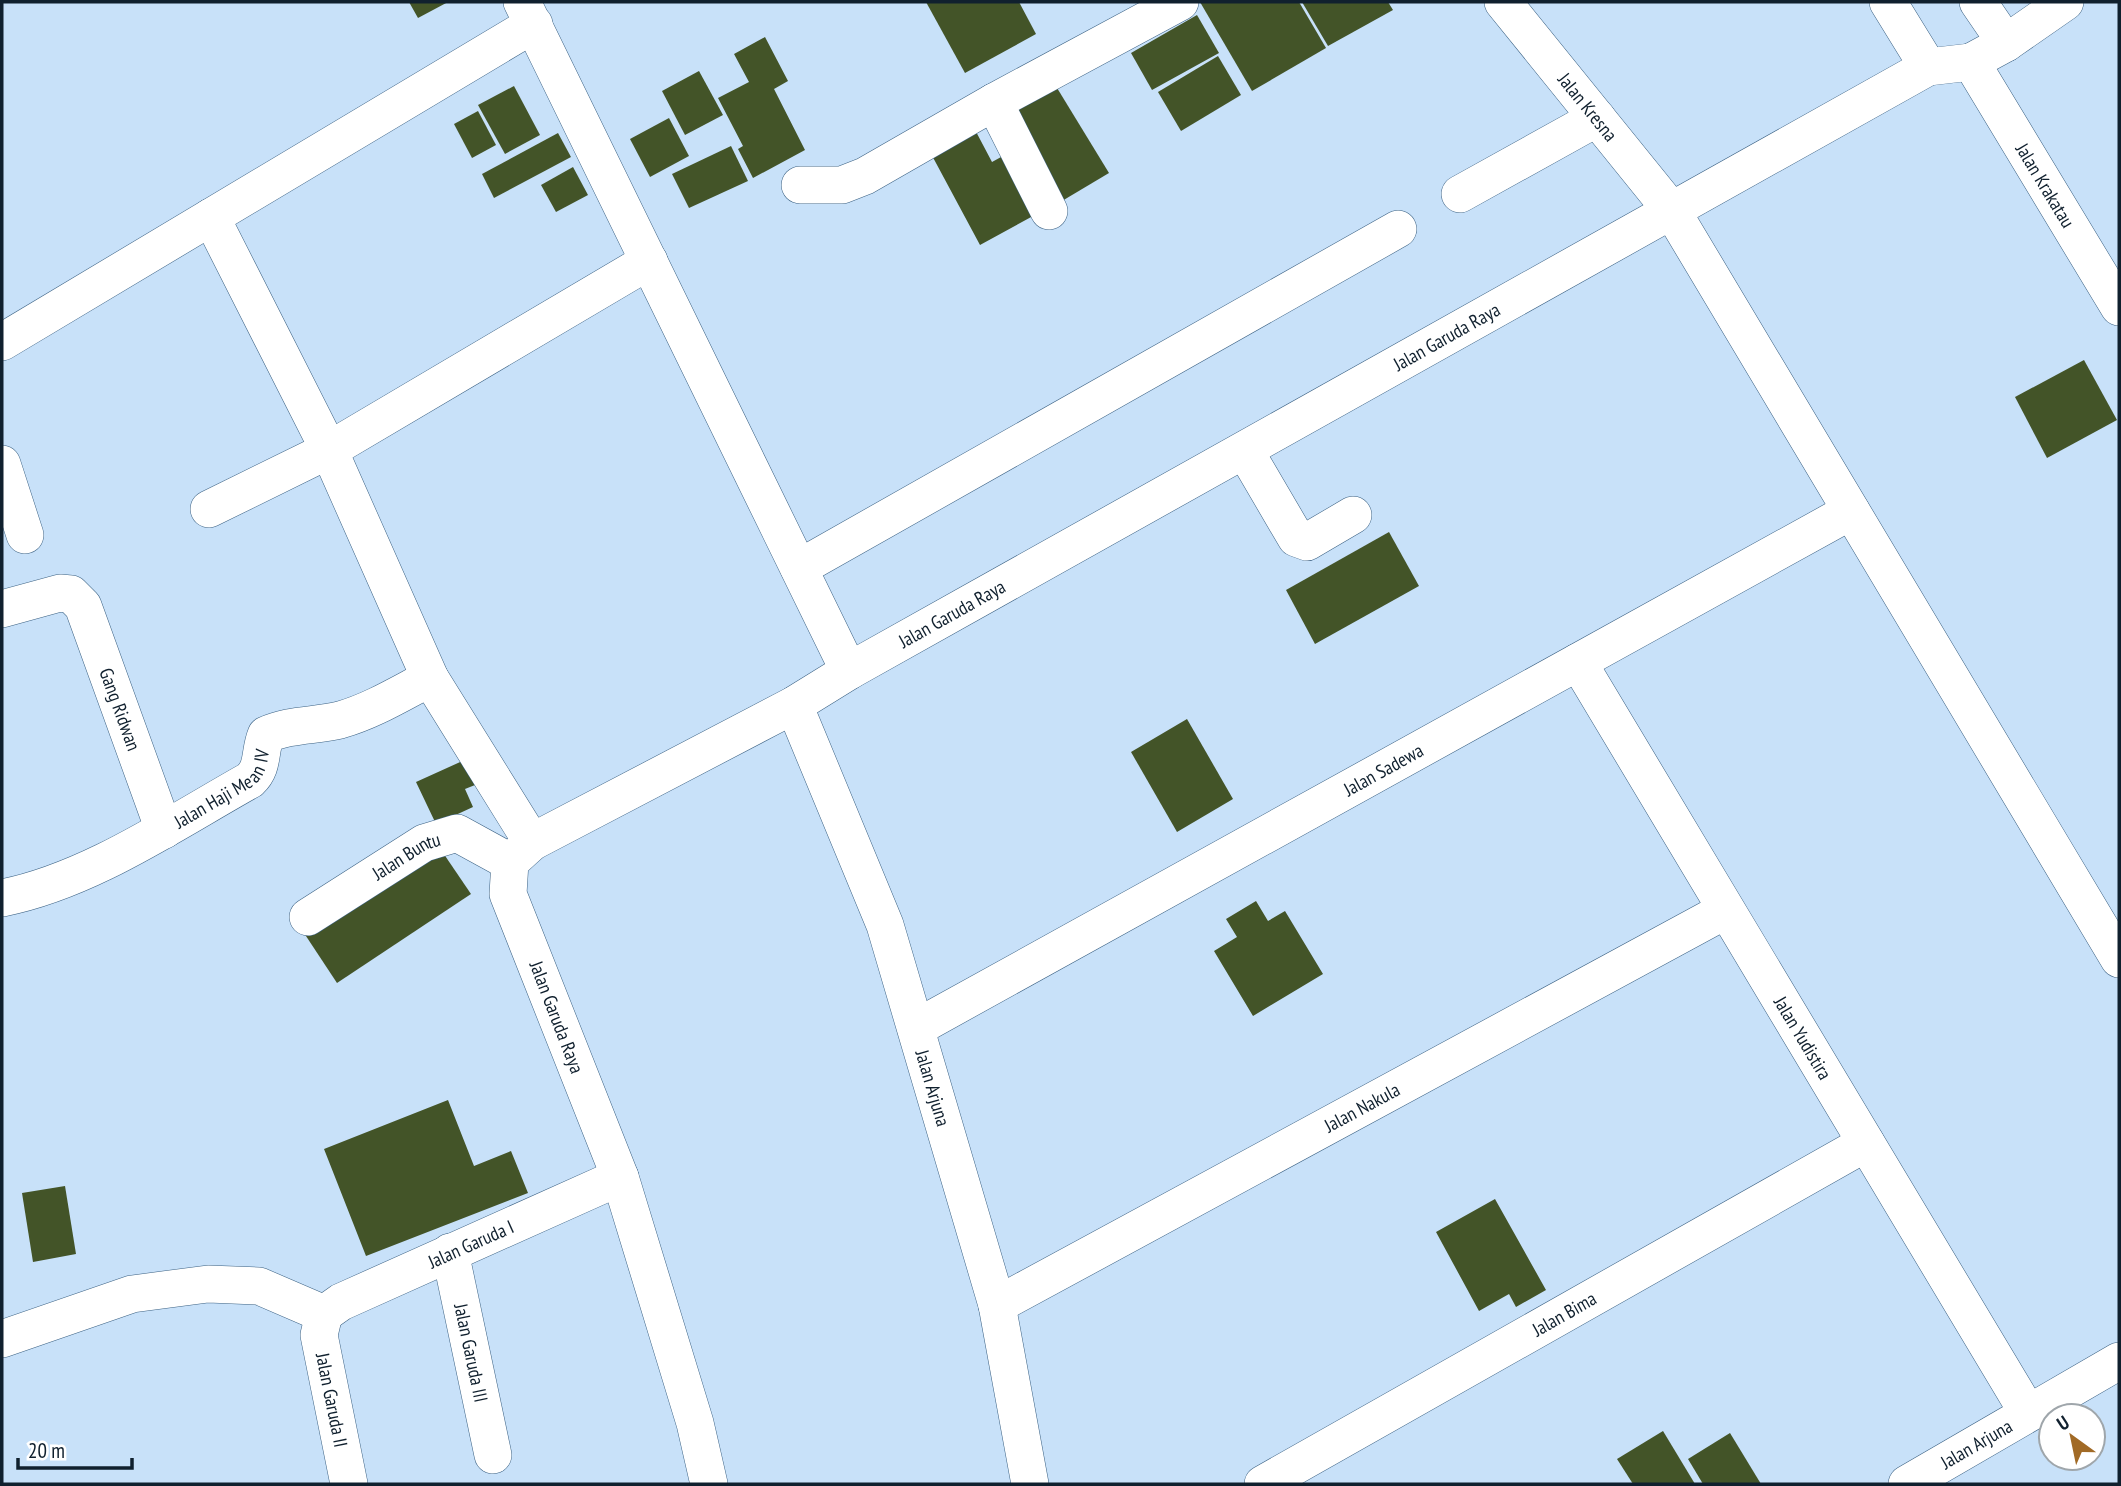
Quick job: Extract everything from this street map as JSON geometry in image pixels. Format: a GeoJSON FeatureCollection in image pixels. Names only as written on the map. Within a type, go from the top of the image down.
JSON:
{"type":"FeatureCollection","features":[{"type":"Feature","properties":{"kind":"street"},"geometry":{"type":"LineString","coordinates":[[800,185],[842,185],[865,176],[994,102],[1180,2]]}},
{"type":"Feature","properties":{"kind":"street","name":"Jalan Kresna"},"geometry":{"type":"LineString","coordinates":[[1503,2],[1672,211],[2119,959]]}},
{"type":"Feature","properties":{"kind":"street","name":"Jalan Krakatau"},"geometry":{"type":"LineString","coordinates":[[1888,2],[1952,63],[2119,307]]}},
{"type":"Feature","properties":{"kind":"street"},"geometry":{"type":"LineString","coordinates":[[1978,2],[2006,43]]}},
{"type":"Feature","properties":{"kind":"street","name":"Jalan Garuda Raya"},"geometry":{"type":"LineString","coordinates":[[709,1484],[695,1423],[620,1177],[508,894],[521,852],[794,705],[849,671],[1672,211],[1952,63],[2006,43],[2065,2]]}},
{"type":"Feature","properties":{"kind":"street"},"geometry":{"type":"LineString","coordinates":[[2,342],[211,217],[528,13],[849,671]]}},
{"type":"Feature","properties":{"kind":"street"},"geometry":{"type":"LineString","coordinates":[[994,102],[1049,211]]}},
{"type":"Feature","properties":{"kind":"street"},"geometry":{"type":"LineString","coordinates":[[1460,194],[1597,118]]}},
{"type":"Feature","properties":{"kind":"street"},"geometry":{"type":"LineString","coordinates":[[211,217],[328,450],[430,678],[521,852]]}},
{"type":"Feature","properties":{"kind":"street"},"geometry":{"type":"LineString","coordinates":[[799,568],[1398,229]]}},
{"type":"Feature","properties":{"kind":"street"},"geometry":{"type":"LineString","coordinates":[[209,509],[328,450],[649,261]]}},
{"type":"Feature","properties":{"kind":"street"},"geometry":{"type":"LineString","coordinates":[[1244,451],[1296,538],[1307,542],[1353,515]]}},
{"type":"Feature","properties":{"kind":"street"},"geometry":{"type":"LineString","coordinates":[[2,464],[25,535]]}},
{"type":"Feature","properties":{"kind":"street","name":"Jalan Sadewa"},"geometry":{"type":"LineString","coordinates":[[916,1028],[1851,511]]}},
{"type":"Feature","properties":{"kind":"street","name":"Gang Ridwan"},"geometry":{"type":"LineString","coordinates":[[2,609],[60,593],[71,594],[83,606],[164,830]]}},
{"type":"Feature","properties":{"kind":"street","name":"Jalan Yudistira"},"geometry":{"type":"LineString","coordinates":[[1578,662],[2028,1413]]}},
{"type":"Feature","properties":{"kind":"street","name":"Jalan Haji Mean IV"},"geometry":{"type":"LineString","coordinates":[[2,898],[66,879],[164,830],[250,780],[261,764],[265,735],[293,727],[339,720],[372,708],[430,678]]}},
{"type":"Feature","properties":{"kind":"street","name":"Jalan Arjuna"},"geometry":{"type":"LineString","coordinates":[[794,705],[885,925],[998,1305],[1030,1484]]}},
{"type":"Feature","properties":{"kind":"street","name":"Jalan Buntu"},"geometry":{"type":"LineString","coordinates":[[308,917],[424,843],[457,833],[521,852]]}},
{"type":"Feature","properties":{"kind":"street","name":"Jalan Nakula"},"geometry":{"type":"LineString","coordinates":[[998,1305],[1726,910]]}},
{"type":"Feature","properties":{"kind":"street","name":"Jalan Bima"},"geometry":{"type":"LineString","coordinates":[[1263,1484],[1866,1143]]}},
{"type":"Feature","properties":{"kind":"street","name":"Jalan Garuda I"},"geometry":{"type":"LineString","coordinates":[[324,1314],[341,1302],[620,1177]]}},
{"type":"Feature","properties":{"kind":"street","name":"Jalan Garuda III"},"geometry":{"type":"LineString","coordinates":[[450,1252],[493,1455]]}},
{"type":"Feature","properties":{"kind":"street"},"geometry":{"type":"LineString","coordinates":[[2,1339],[132,1294],[208,1284],[259,1286],[324,1314]]}},
{"type":"Feature","properties":{"kind":"street","name":"Jalan Garuda II"},"geometry":{"type":"LineString","coordinates":[[324,1314],[319,1335],[349,1484]]}},
{"type":"Feature","properties":{"kind":"street","name":"Jalan Arjuna"},"geometry":{"type":"LineString","coordinates":[[1907,1484],[2119,1361]]}},
{"type":"Feature","properties":{"kind":"building"},"geometry":{"type":"Polygon","coordinates":[[[409,2],[448,2],[418,18],[409,2]]]}},
{"type":"Feature","properties":{"kind":"building"},"geometry":{"type":"Polygon","coordinates":[[[926,2],[1019,2],[1036,34],[965,73],[926,2]]]}},
{"type":"Feature","properties":{"kind":"building"},"geometry":{"type":"Polygon","coordinates":[[[1200,2],[1299,2],[1326,48],[1252,91],[1200,2]]]}},
{"type":"Feature","properties":{"kind":"building"},"geometry":{"type":"Polygon","coordinates":[[[1302,2],[1388,2],[1393,10],[1328,46],[1302,2]]]}},
{"type":"Feature","properties":{"kind":"building"},"geometry":{"type":"Polygon","coordinates":[[[1197,15],[1219,53],[1152,90],[1131,53],[1197,15]]]}},
{"type":"Feature","properties":{"kind":"building"},"geometry":{"type":"Polygon","coordinates":[[[765,37],[788,81],[774,89],[805,150],[753,178],[738,149],[743,146],[718,98],[749,82],[734,54],[765,37]]]}},
{"type":"Feature","properties":{"kind":"building"},"geometry":{"type":"Polygon","coordinates":[[[1218,56],[1241,95],[1181,131],[1158,92],[1218,56]]]}},
{"type":"Feature","properties":{"kind":"building"},"geometry":{"type":"Polygon","coordinates":[[[699,71],[723,115],[685,135],[662,91],[699,71]]]}},
{"type":"Feature","properties":{"kind":"building"},"geometry":{"type":"Polygon","coordinates":[[[1054,83],[1109,173],[1062,201],[1007,111],[1054,83]]]}},
{"type":"Feature","properties":{"kind":"building"},"geometry":{"type":"Polygon","coordinates":[[[514,86],[540,135],[505,154],[478,105],[514,86]]]}},
{"type":"Feature","properties":{"kind":"building"},"geometry":{"type":"Polygon","coordinates":[[[478,111],[496,145],[472,158],[454,124],[478,111]]]}},
{"type":"Feature","properties":{"kind":"building"},"geometry":{"type":"Polygon","coordinates":[[[669,118],[689,156],[650,177],[630,139],[669,118]]]}},
{"type":"Feature","properties":{"kind":"building"},"geometry":{"type":"Polygon","coordinates":[[[973,126],[992,162],[1012,151],[1044,210],[980,245],[929,150],[973,126]]]}},
{"type":"Feature","properties":{"kind":"building"},"geometry":{"type":"Polygon","coordinates":[[[558,133],[571,157],[494,198],[482,174],[558,133]]]}},
{"type":"Feature","properties":{"kind":"building"},"geometry":{"type":"Polygon","coordinates":[[[731,146],[748,181],[689,208],[672,174],[731,146]]]}},
{"type":"Feature","properties":{"kind":"building"},"geometry":{"type":"Polygon","coordinates":[[[573,167],[588,195],[556,212],[541,185],[573,167]]]}},
{"type":"Feature","properties":{"kind":"building"},"geometry":{"type":"Polygon","coordinates":[[[2084,360],[2117,420],[2047,458],[2015,397],[2084,360]]]}},
{"type":"Feature","properties":{"kind":"building"},"geometry":{"type":"Polygon","coordinates":[[[1389,532],[1419,586],[1315,644],[1286,590],[1389,532]]]}},
{"type":"Feature","properties":{"kind":"building"},"geometry":{"type":"Polygon","coordinates":[[[1187,719],[1233,799],[1177,832],[1131,752],[1187,719]]]}},
{"type":"Feature","properties":{"kind":"building"},"geometry":{"type":"Polygon","coordinates":[[[469,758],[480,783],[465,789],[473,807],[436,824],[416,782],[469,758]]]}},
{"type":"Feature","properties":{"kind":"building"},"geometry":{"type":"Polygon","coordinates":[[[435,841],[471,894],[337,983],[302,930],[435,841]]]}},
{"type":"Feature","properties":{"kind":"building"},"geometry":{"type":"Polygon","coordinates":[[[1256,901],[1268,921],[1285,911],[1323,974],[1253,1016],[1214,951],[1237,937],[1226,919],[1256,901]]]}},
{"type":"Feature","properties":{"kind":"building"},"geometry":{"type":"Polygon","coordinates":[[[448,1100],[474,1166],[511,1151],[528,1193],[366,1256],[324,1149],[448,1100]]]}},
{"type":"Feature","properties":{"kind":"building"},"geometry":{"type":"Polygon","coordinates":[[[65,1186],[76,1254],[33,1262],[22,1193],[65,1186]]]}},
{"type":"Feature","properties":{"kind":"building"},"geometry":{"type":"Polygon","coordinates":[[[1495,1199],[1546,1290],[1516,1307],[1509,1294],[1479,1311],[1436,1232],[1495,1199]]]}},
{"type":"Feature","properties":{"kind":"building"},"geometry":{"type":"Polygon","coordinates":[[[1663,1431],[1695,1484],[1633,1484],[1617,1459],[1663,1431]]]}},
{"type":"Feature","properties":{"kind":"building"},"geometry":{"type":"Polygon","coordinates":[[[1730,1433],[1761,1484],[1703,1484],[1688,1459],[1730,1433]]]}}]}
